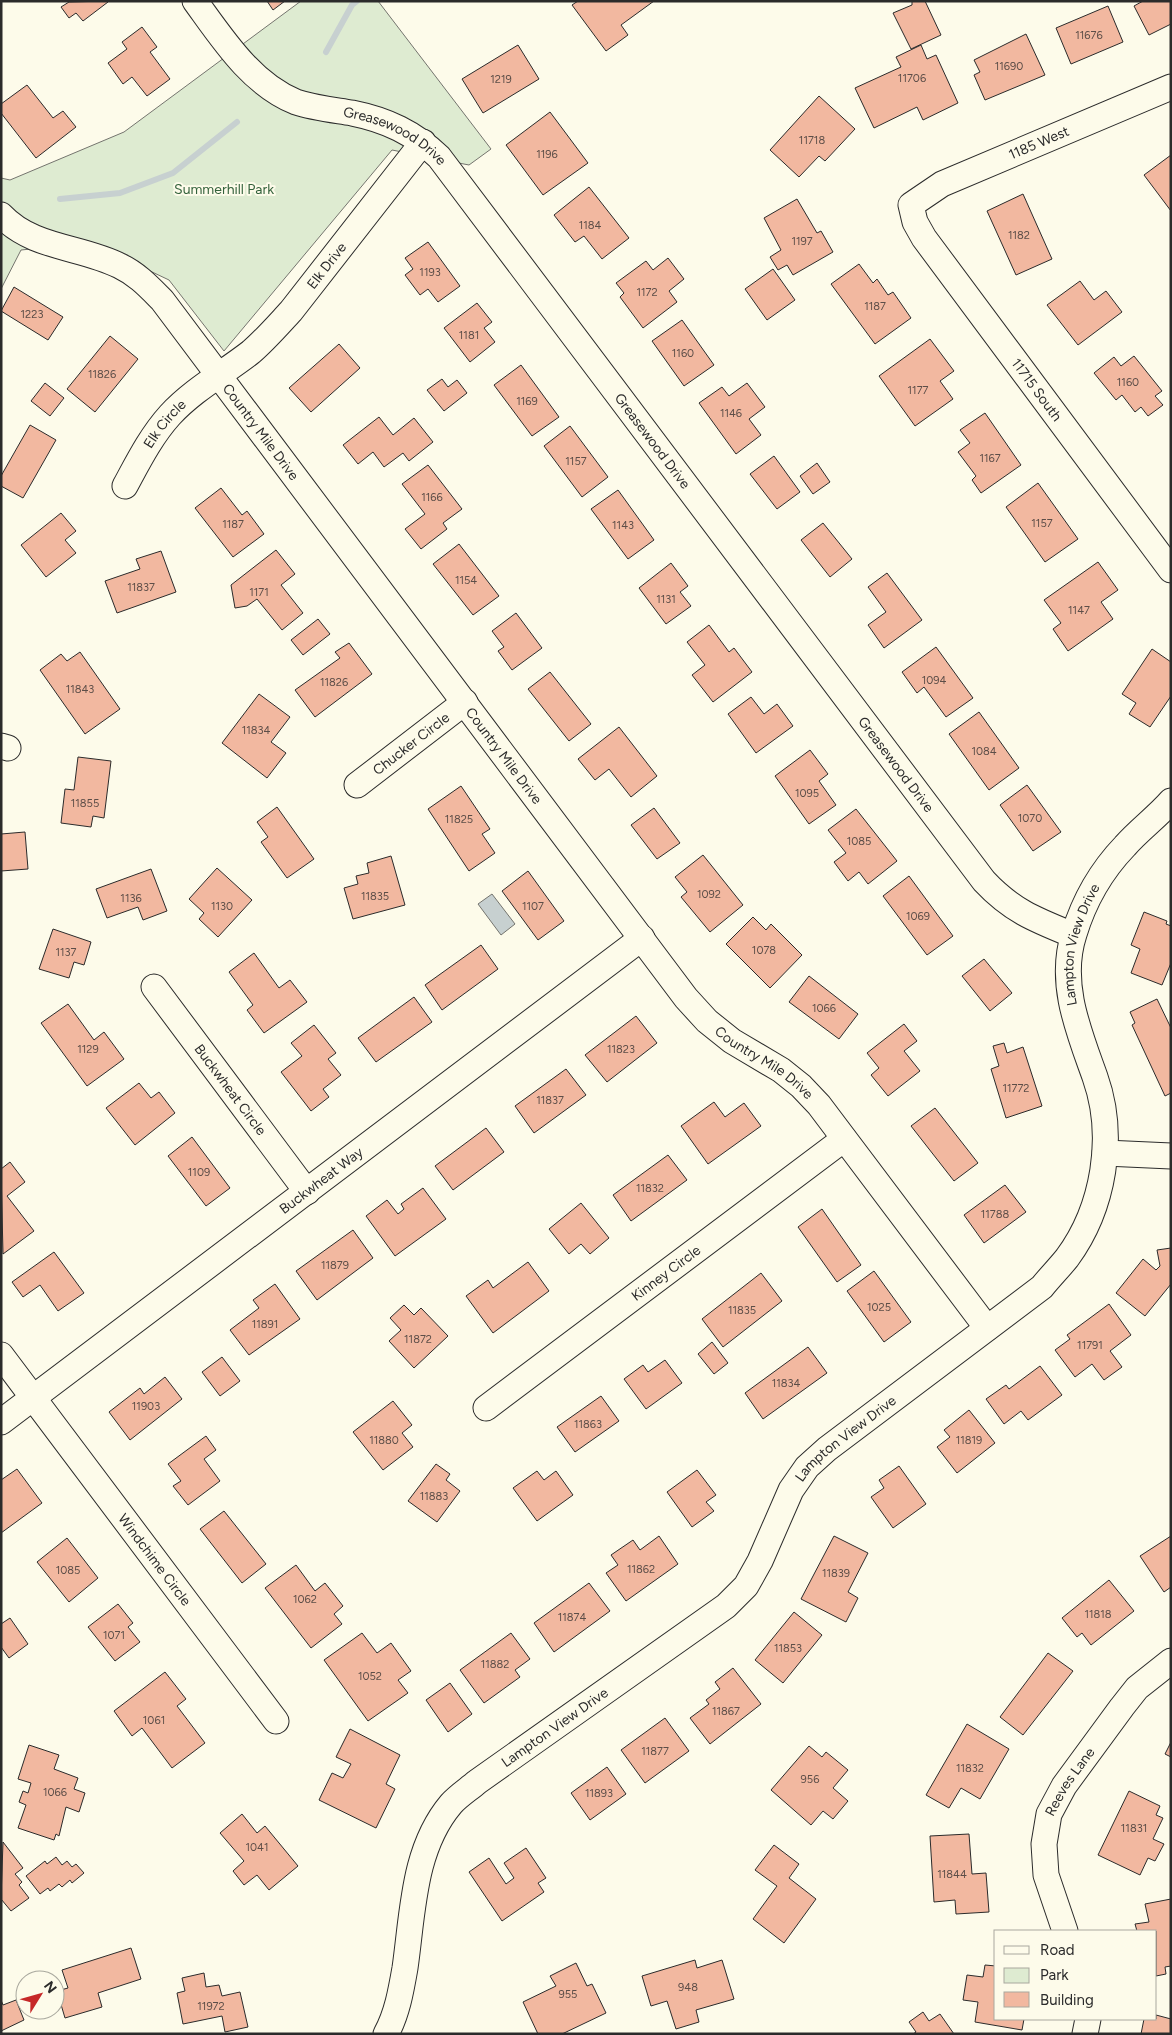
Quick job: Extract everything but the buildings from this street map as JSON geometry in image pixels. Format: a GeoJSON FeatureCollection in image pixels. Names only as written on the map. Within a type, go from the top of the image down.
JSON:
{"type":"FeatureCollection","features":[{"type":"Feature","properties":{"kind":"street","name":"Greasewood Drive"},"geometry":{"type":"LineString","coordinates":[[195,1],[230,49],[249,69],[271,87],[296,102],[380,119],[423,142],[452,174],[984,881],[1002,900],[1026,916],[1073,935]]}},
{"type":"Feature","properties":{"kind":"street","name":"1185 West"},"geometry":{"type":"LineString","coordinates":[[911,205],[942,184],[1171,87]]}},
{"type":"Feature","properties":{"kind":"street","name":"Elk Drive"},"geometry":{"type":"LineString","coordinates":[[218,375],[252,351],[290,311],[423,142]]}},
{"type":"Feature","properties":{"kind":"street","name":"11715 South"},"geometry":{"type":"LineString","coordinates":[[911,205],[915,222],[924,238],[1171,570]]}},
{"type":"Feature","properties":{"kind":"street","name":"Country Mile Drive"},"geometry":{"type":"LineString","coordinates":[[1,215],[32,238],[120,266],[143,281],[162,300],[686,998],[707,1021],[732,1041],[781,1070],[802,1086],[844,1138],[988,1328]]}},
{"type":"Feature","properties":{"kind":"street","name":"Elk Circle"},"geometry":{"type":"LineString","coordinates":[[125,486],[147,446],[170,416],[190,396],[218,375]]}},
{"type":"Feature","properties":{"kind":"street","name":"Chucker Circle"},"geometry":{"type":"LineString","coordinates":[[357,785],[465,702]]}},
{"type":"Feature","properties":{"kind":"street","name":"Lampton View Drive"},"geometry":{"type":"LineString","coordinates":[[386,2034],[393,2022],[402,1988],[421,1860],[433,1830],[452,1803],[485,1776],[726,1606],[746,1586],[760,1561],[791,1490],[807,1467],[827,1449],[1042,1287],[1067,1257],[1086,1224],[1099,1188],[1105,1153],[1104,1115],[1096,1079],[1080,1040],[1070,998],[1070,964],[1073,935],[1089,896],[1104,870],[1171,801]]}},
{"type":"Feature","properties":{"kind":"street","name":"Buckwheat Way"},"geometry":{"type":"LineString","coordinates":[[1,1422],[642,938]]}},
{"type":"Feature","properties":{"kind":"street","name":"Buckwheat Circle"},"geometry":{"type":"LineString","coordinates":[[154,988],[307,1192]]}},
{"type":"Feature","properties":{"kind":"street","name":"Kinney Circle"},"geometry":{"type":"LineString","coordinates":[[486,1408],[844,1138]]}},
{"type":"Feature","properties":{"kind":"street"},"geometry":{"type":"LineString","coordinates":[[1105,1153],[1171,1156]]}},
{"type":"Feature","properties":{"kind":"street","name":"Windchime Circle"},"geometry":{"type":"LineString","coordinates":[[1,1355],[276,1721]]}},
{"type":"Feature","properties":{"kind":"street","name":"Reeves Lane"},"geometry":{"type":"LineString","coordinates":[[1065,1930],[1046,1875],[1044,1844],[1050,1814],[1064,1786],[1137,1688],[1171,1661]]}},
{"type":"Feature","properties":{"kind":"street"},"geometry":{"type":"LineString","coordinates":[[1085,2034],[1088,2020]]}},
{"type":"Feature","properties":{"kind":"green space","name":"Summerhill Park"},"geometry":{"type":"Polygon","coordinates":[[[301,1],[378,1],[491,149],[469,165],[392,150],[224,351],[169,280],[91,243],[21,250],[1,289],[1,178],[10,180],[124,132],[301,1]]]}},
{"type":"Feature","properties":{"kind":"shaded area"},"geometry":{"type":"Polygon","coordinates":[[[492,894],[515,924],[501,935],[478,904],[492,894]]]}},
{"type":"Feature","properties":{"kind":"waterway"},"geometry":{"type":"LineString","coordinates":[[326,52],[352,5],[357,1]]}},
{"type":"Feature","properties":{"kind":"waterway"},"geometry":{"type":"LineString","coordinates":[[60,199],[120,193],[173,173],[237,122]]}}]}
